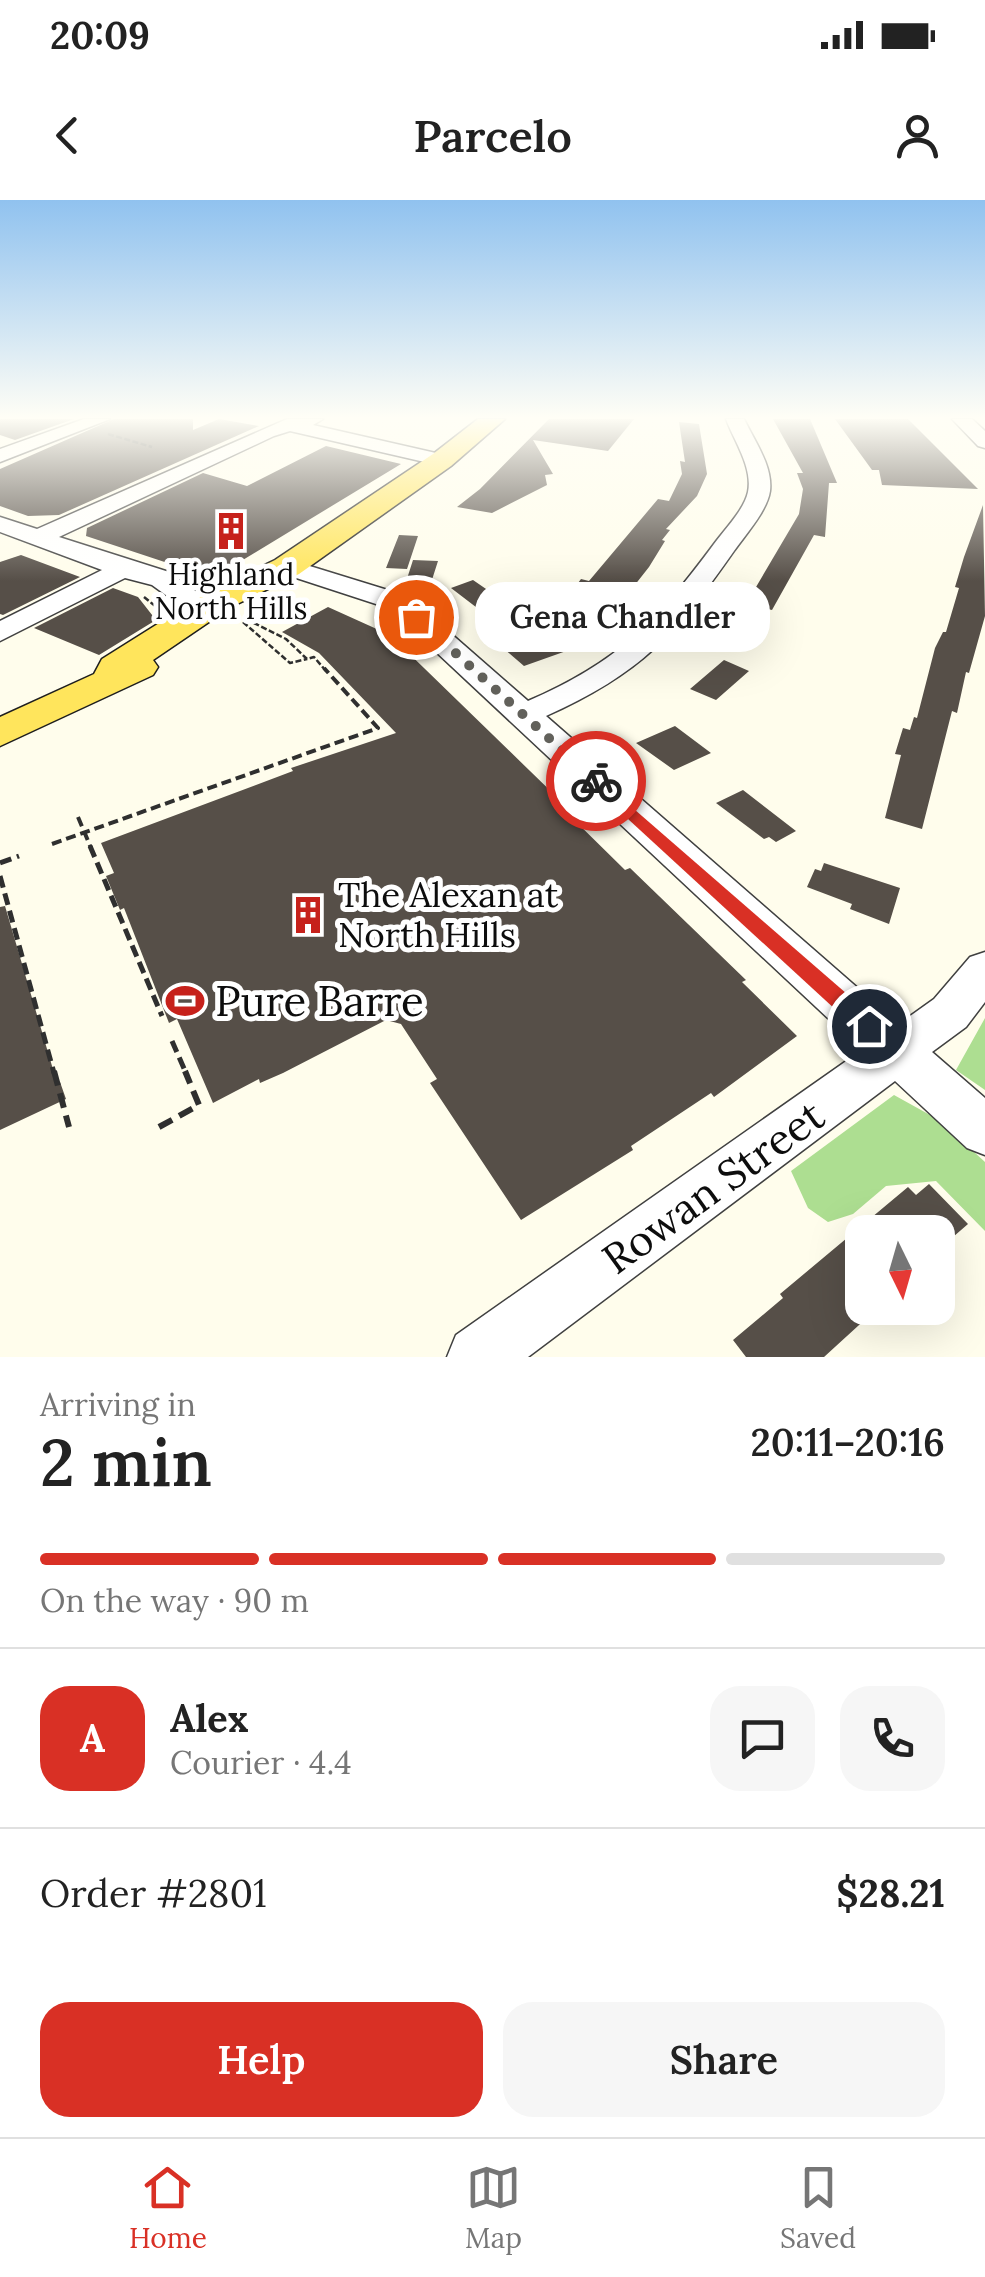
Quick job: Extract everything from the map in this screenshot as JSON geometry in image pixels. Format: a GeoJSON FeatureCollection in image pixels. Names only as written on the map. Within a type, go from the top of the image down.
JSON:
{"type":"FeatureCollection","features":[{"type":"Feature","properties":{"kind":"main road"},"geometry":{"type":"LineString","coordinates":[[0,733],[110,678],[132,672],[193,634],[423,473]]}},
{"type":"Feature","properties":{"kind":"main road"},"geometry":{"type":"LineString","coordinates":[[110,678],[116,667],[175,620],[236,614],[276,574]]}},
{"type":"Feature","properties":{"kind":"street"},"geometry":{"type":"LineString","coordinates":[[39,538],[179,473]]}},
{"type":"Feature","properties":{"kind":"street"},"geometry":{"type":"LineString","coordinates":[[525,714],[614,671],[646,648],[675,617],[759,491],[757,473]]}},
{"type":"Feature","properties":{"kind":"street"},"geometry":{"type":"LineString","coordinates":[[0,524],[134,578],[168,605],[175,620]]}},
{"type":"Feature","properties":{"kind":"street"},"geometry":{"type":"LineString","coordinates":[[276,574],[384,598],[416,617],[985,1131]]}},
{"type":"Feature","properties":{"kind":"street"},"geometry":{"type":"LineString","coordinates":[[0,632],[134,578],[160,578],[191,600],[236,614]]}},
{"type":"Feature","properties":{"kind":"street","name":"Rowan Street"},"geometry":{"type":"LineString","coordinates":[[478,1357],[950,1012],[985,970]]}},
{"type":"Feature","properties":{"kind":"path"},"geometry":{"type":"LineString","coordinates":[[134,578],[175,620]]}},
{"type":"Feature","properties":{"kind":"path"},"geometry":{"type":"LineString","coordinates":[[236,614],[286,640],[307,659]]}},
{"type":"Feature","properties":{"kind":"path"},"geometry":{"type":"LineString","coordinates":[[52,844],[378,728],[314,657],[290,663],[236,614]]}},
{"type":"Feature","properties":{"kind":"path"},"geometry":{"type":"LineString","coordinates":[[78,817],[162,1016]]}},
{"type":"Feature","properties":{"kind":"path"},"geometry":{"type":"LineString","coordinates":[[0,863],[19,856]]}},
{"type":"Feature","properties":{"kind":"path"},"geometry":{"type":"LineString","coordinates":[[0,876],[69,1127]]}},
{"type":"Feature","properties":{"kind":"path"},"geometry":{"type":"LineString","coordinates":[[159,1127],[199,1106],[172,1041]]}},
{"type":"Feature","properties":{"kind":"green space"},"geometry":{"type":"Polygon","coordinates":[[[985,1018],[985,1090],[956,1070],[985,1018]]]}},
{"type":"Feature","properties":{"kind":"green space"},"geometry":{"type":"Polygon","coordinates":[[[894,1095],[939,1120],[985,1162],[985,1231],[936,1181],[886,1186],[853,1214],[828,1222],[808,1208],[791,1171],[894,1095]]]}},
{"type":"Feature","properties":{"kind":"building"},"geometry":{"type":"Polygon","coordinates":[[[0,473],[153,473],[59,515],[28,516],[0,506],[0,473]]]}},
{"type":"Feature","properties":{"kind":"building","name":"Highland North Hills"},"geometry":{"type":"Polygon","coordinates":[[[203,473],[247,486],[273,473],[386,473],[213,578],[86,536],[87,528],[203,473]]]}},
{"type":"Feature","properties":{"kind":"building"},"geometry":{"type":"Polygon","coordinates":[[[496,473],[553,474],[545,475],[547,485],[492,513],[457,507],[496,473]]]}},
{"type":"Feature","properties":{"kind":"building"},"geometry":{"type":"Polygon","coordinates":[[[797,473],[833,473],[837,483],[829,483],[825,537],[814,535],[772,610],[746,604],[799,514],[803,489],[797,473]]]}},
{"type":"Feature","properties":{"kind":"building"},"geometry":{"type":"Polygon","coordinates":[[[880,473],[962,473],[978,489],[882,485],[880,473]]]}},
{"type":"Feature","properties":{"kind":"building"},"geometry":{"type":"Polygon","coordinates":[[[682,474],[707,474],[697,496],[666,529],[670,530],[649,567],[612,614],[564,602],[581,579],[589,581],[658,499],[669,501],[682,474]]]}},
{"type":"Feature","properties":{"kind":"building"},"geometry":{"type":"Polygon","coordinates":[[[983,505],[985,616],[957,713],[952,711],[922,829],[885,818],[901,755],[895,754],[903,728],[910,730],[914,717],[917,718],[935,648],[946,632],[959,588],[955,587],[983,505]]]}},
{"type":"Feature","properties":{"kind":"building"},"geometry":{"type":"Polygon","coordinates":[[[399,535],[418,536],[407,569],[386,568],[399,535]]]}},
{"type":"Feature","properties":{"kind":"building"},"geometry":{"type":"Polygon","coordinates":[[[21,555],[80,577],[0,614],[0,562],[21,555]]]}},
{"type":"Feature","properties":{"kind":"building"},"geometry":{"type":"Polygon","coordinates":[[[413,560],[438,561],[430,586],[405,585],[413,560]]]}},
{"type":"Feature","properties":{"kind":"building"},"geometry":{"type":"Polygon","coordinates":[[[473,580],[537,624],[547,613],[586,644],[524,666],[489,636],[506,630],[451,588],[473,580]]]}},
{"type":"Feature","properties":{"kind":"building"},"geometry":{"type":"Polygon","coordinates":[[[113,588],[138,597],[156,620],[99,655],[34,628],[113,588]]]}},
{"type":"Feature","properties":{"kind":"building","name":"The Alexan at North Hills"},"geometry":{"type":"Polygon","coordinates":[[[328,607],[390,635],[564,804],[560,806],[625,870],[630,868],[746,980],[742,982],[797,1036],[714,1097],[711,1093],[631,1146],[633,1150],[521,1220],[430,1083],[437,1079],[401,1024],[386,1020],[283,1073],[260,1083],[259,1079],[213,1103],[177,1019],[169,1023],[124,908],[120,910],[106,876],[114,873],[101,843],[293,771],[291,768],[396,733],[319,653],[282,632],[328,607]]]}},
{"type":"Feature","properties":{"kind":"building"},"geometry":{"type":"Polygon","coordinates":[[[724,660],[749,671],[716,700],[690,689],[724,660]]]}},
{"type":"Feature","properties":{"kind":"building"},"geometry":{"type":"Polygon","coordinates":[[[675,726],[711,753],[674,770],[636,743],[675,726]]]}},
{"type":"Feature","properties":{"kind":"building"},"geometry":{"type":"Polygon","coordinates":[[[743,790],[796,831],[776,842],[769,837],[764,839],[716,803],[743,790]]]}},
{"type":"Feature","properties":{"kind":"building"},"geometry":{"type":"Polygon","coordinates":[[[824,863],[900,888],[889,924],[850,909],[852,904],[807,887],[815,869],[821,871],[824,863]]]}},
{"type":"Feature","properties":{"kind":"building"},"geometry":{"type":"Polygon","coordinates":[[[5,906],[57,1083],[60,1082],[66,1099],[0,1130],[0,907],[5,906]]]}},
{"type":"Feature","properties":{"kind":"building"},"geometry":{"type":"Polygon","coordinates":[[[929,1184],[968,1224],[955,1235],[955,1215],[875,1215],[908,1187],[916,1195],[929,1184]]]}},
{"type":"Feature","properties":{"kind":"building"},"geometry":{"type":"Polygon","coordinates":[[[845,1240],[845,1325],[859,1325],[824,1357],[746,1357],[733,1340],[783,1298],[780,1294],[845,1240]]]}},
{"type":"Feature","properties":{"kind":"way so far"},"geometry":{"type":"LineString","coordinates":[[416,617],[596,781]]}},
{"type":"Feature","properties":{"kind":"place","name":"Highland North Hills"},"geometry":{"type":"Point","coordinates":[231,531]}},
{"type":"Feature","properties":{"kind":"place","name":"Gena Chandler"},"geometry":{"type":"Point","coordinates":[416,617]}},
{"type":"Feature","properties":{"kind":"place","name":"The Alexan at North Hills"},"geometry":{"type":"Point","coordinates":[308,915]}},
{"type":"Feature","properties":{"kind":"place","name":"Pure Barre"},"geometry":{"type":"Point","coordinates":[185,1001]}},
{"type":"Feature","properties":{"kind":"route"},"geometry":{"type":"LineString","coordinates":[[596,781],[869,1026]]}}]}
